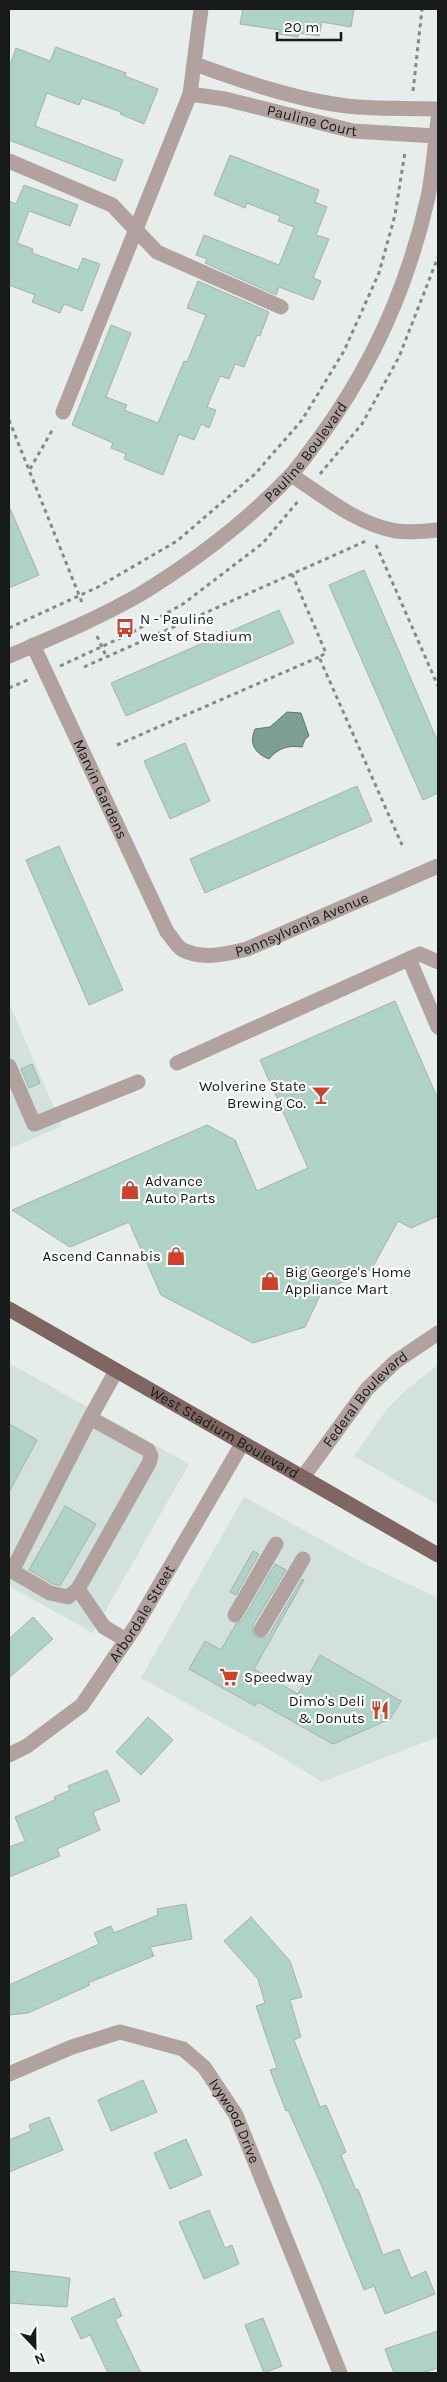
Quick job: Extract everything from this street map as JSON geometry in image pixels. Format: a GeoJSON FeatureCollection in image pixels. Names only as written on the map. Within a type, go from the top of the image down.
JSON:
{"type":"FeatureCollection","features":[{"type":"Feature","properties":{"kind":"main road","name":"West Stadium Boulevard"},"geometry":{"type":"LineString","coordinates":[[9,1309],[438,1555]]}},
{"type":"Feature","properties":{"kind":"street"},"geometry":{"type":"LineString","coordinates":[[63,412],[135,227],[190,94],[201,9]]}},
{"type":"Feature","properties":{"kind":"street","name":"Pauline Court"},"geometry":{"type":"LineString","coordinates":[[195,64],[231,77],[321,101],[357,107],[438,109]]}},
{"type":"Feature","properties":{"kind":"street","name":"Pauline Court"},"geometry":{"type":"LineString","coordinates":[[190,94],[225,100],[352,131],[436,136]]}},
{"type":"Feature","properties":{"kind":"street","name":"Pauline Boulevard"},"geometry":{"type":"LineString","coordinates":[[9,656],[90,621],[172,574],[240,523],[291,475],[334,419],[369,360],[392,313],[408,271],[428,196],[438,119]]}},
{"type":"Feature","properties":{"kind":"street"},"geometry":{"type":"LineString","coordinates":[[9,161],[112,205],[157,252],[282,307]]}},
{"type":"Feature","properties":{"kind":"street"},"geometry":{"type":"LineString","coordinates":[[291,475],[341,508],[376,525],[395,531],[438,530]]}},
{"type":"Feature","properties":{"kind":"street","name":"Marvin Gardens"},"geometry":{"type":"LineString","coordinates":[[32,645],[167,932]]}},
{"type":"Feature","properties":{"kind":"street","name":"Pennsylvania Avenue"},"geometry":{"type":"LineString","coordinates":[[167,932],[182,950],[202,955],[226,954],[247,949],[438,866]]}},
{"type":"Feature","properties":{"kind":"street"},"geometry":{"type":"LineString","coordinates":[[177,1063],[420,954],[438,962]]}},
{"type":"Feature","properties":{"kind":"street"},"geometry":{"type":"LineString","coordinates":[[409,959],[438,1027]]}},
{"type":"Feature","properties":{"kind":"street"},"geometry":{"type":"LineString","coordinates":[[9,1066],[34,1124],[138,1082]]}},
{"type":"Feature","properties":{"kind":"street","name":"Federal Boulevard"},"geometry":{"type":"LineString","coordinates":[[303,1476],[367,1389],[395,1362],[438,1332]]}},
{"type":"Feature","properties":{"kind":"street"},"geometry":{"type":"LineString","coordinates":[[90,1418],[148,1450],[151,1456],[150,1463],[78,1589],[68,1597],[50,1593],[10,1570],[90,1418],[116,1371]]}},
{"type":"Feature","properties":{"kind":"street","name":"Arbordale Street"},"geometry":{"type":"LineString","coordinates":[[9,1755],[27,1746],[82,1705],[126,1640],[242,1444]]}},
{"type":"Feature","properties":{"kind":"street"},"geometry":{"type":"LineString","coordinates":[[235,1615],[276,1544]]}},
{"type":"Feature","properties":{"kind":"street"},"geometry":{"type":"LineString","coordinates":[[261,1630],[303,1559]]}},
{"type":"Feature","properties":{"kind":"street"},"geometry":{"type":"LineString","coordinates":[[78,1589],[104,1627],[126,1640]]}},
{"type":"Feature","properties":{"kind":"street","name":"Ivywood Drive"},"geometry":{"type":"LineString","coordinates":[[9,2074],[72,2047],[120,2032],[183,2049],[204,2067],[236,2115],[340,2373]]}},
{"type":"Feature","properties":{"kind":"path"},"geometry":{"type":"LineString","coordinates":[[412,108],[422,9]]}},
{"type":"Feature","properties":{"kind":"path"},"geometry":{"type":"LineString","coordinates":[[9,628],[98,587],[177,541],[255,474],[302,420],[344,351],[379,273],[395,215],[408,135]]}},
{"type":"Feature","properties":{"kind":"path"},"geometry":{"type":"LineString","coordinates":[[30,469],[63,412]]}},
{"type":"Feature","properties":{"kind":"path"},"geometry":{"type":"LineString","coordinates":[[9,420],[82,603]]}},
{"type":"Feature","properties":{"kind":"path"},"geometry":{"type":"LineString","coordinates":[[84,667],[374,538],[438,686]]}},
{"type":"Feature","properties":{"kind":"path"},"geometry":{"type":"LineString","coordinates":[[117,745],[326,653],[292,574]]}},
{"type":"Feature","properties":{"kind":"path"},"geometry":{"type":"LineString","coordinates":[[97,637],[106,656]]}},
{"type":"Feature","properties":{"kind":"path"},"geometry":{"type":"LineString","coordinates":[[319,657],[402,845]]}},
{"type":"Feature","properties":{"kind":"path"},"geometry":{"type":"LineString","coordinates":[[9,688],[31,679]]}},
{"type":"Feature","properties":{"kind":"shaded area"},"geometry":{"type":"Polygon","coordinates":[[[287,712],[301,713],[309,736],[305,739],[302,747],[292,746],[284,748],[276,752],[269,759],[264,757],[254,747],[253,734],[255,729],[270,727],[287,712]]]}},
{"type":"Feature","properties":{"kind":"shaded area"},"geometry":{"type":"Polygon","coordinates":[[[9,1003],[62,1126],[9,1149],[9,1003]]]}},
{"type":"Feature","properties":{"kind":"shaded area"},"geometry":{"type":"Polygon","coordinates":[[[9,1363],[189,1464],[93,1633],[9,1586],[9,1363]]]}},
{"type":"Feature","properties":{"kind":"shaded area"},"geometry":{"type":"Polygon","coordinates":[[[438,1365],[438,1505],[354,1456],[387,1409],[406,1390],[438,1365]]]}},
{"type":"Feature","properties":{"kind":"shaded area"},"geometry":{"type":"Polygon","coordinates":[[[244,1497],[365,1564],[438,1598],[438,1737],[322,1782],[265,1747],[141,1678],[244,1497]]]}},
{"type":"Feature","properties":{"kind":"building"},"geometry":{"type":"Polygon","coordinates":[[[243,9],[354,9],[351,27],[322,22],[319,36],[299,33],[298,37],[279,34],[280,30],[240,24],[243,9]]]}},
{"type":"Feature","properties":{"kind":"building"},"geometry":{"type":"Polygon","coordinates":[[[56,47],[126,73],[125,76],[158,89],[144,124],[120,114],[121,112],[82,98],[79,105],[47,93],[35,126],[123,160],[115,181],[9,140],[9,68],[16,48],[50,61],[56,47]]]}},
{"type":"Feature","properties":{"kind":"building"},"geometry":{"type":"Polygon","coordinates":[[[230,155],[319,190],[315,202],[327,207],[316,235],[329,239],[313,278],[321,281],[313,300],[279,287],[276,295],[205,263],[207,259],[196,255],[204,235],[279,265],[294,227],[278,221],[280,216],[247,203],[245,208],[214,195],[230,155]]]}},
{"type":"Feature","properties":{"kind":"building"},"geometry":{"type":"Polygon","coordinates":[[[24,185],[78,205],[70,226],[29,211],[17,243],[33,249],[32,253],[78,270],[83,258],[100,264],[82,311],[64,304],[60,313],[32,302],[35,295],[9,285],[9,201],[16,204],[24,185]]]}},
{"type":"Feature","properties":{"kind":"building"},"geometry":{"type":"Polygon","coordinates":[[[198,281],[269,312],[260,336],[257,335],[244,367],[235,364],[229,379],[220,376],[207,407],[216,410],[209,428],[201,424],[194,440],[179,434],[163,475],[124,459],[126,454],[111,448],[113,443],[72,425],[111,325],[131,333],[106,397],[127,405],[124,410],[158,423],[184,361],[187,362],[206,315],[187,308],[198,281]]]}},
{"type":"Feature","properties":{"kind":"building"},"geometry":{"type":"Polygon","coordinates":[[[9,506],[39,575],[9,588],[9,506]]]}},
{"type":"Feature","properties":{"kind":"building"},"geometry":{"type":"Polygon","coordinates":[[[364,570],[438,742],[438,793],[423,800],[329,585],[364,570]]]}},
{"type":"Feature","properties":{"kind":"building"},"geometry":{"type":"Polygon","coordinates":[[[279,610],[294,643],[126,716],[111,683],[279,610]]]}},
{"type":"Feature","properties":{"kind":"building"},"geometry":{"type":"Polygon","coordinates":[[[185,743],[210,801],[170,819],[144,761],[185,743]]]}},
{"type":"Feature","properties":{"kind":"building"},"geometry":{"type":"Polygon","coordinates":[[[357,786],[372,821],[205,893],[190,859],[357,786]]]}},
{"type":"Feature","properties":{"kind":"building"},"geometry":{"type":"Polygon","coordinates":[[[59,846],[123,990],[89,1005],[26,860],[59,846]]]}},
{"type":"Feature","properties":{"kind":"building"},"geometry":{"type":"Polygon","coordinates":[[[395,1001],[438,1099],[438,1216],[411,1228],[398,1221],[371,1270],[322,1291],[305,1327],[253,1343],[161,1295],[129,1222],[70,1247],[12,1210],[207,1125],[235,1140],[257,1191],[308,1168],[260,1060],[395,1001]]]}},
{"type":"Feature","properties":{"kind":"building"},"geometry":{"type":"Polygon","coordinates":[[[32,1064],[40,1083],[29,1088],[21,1069],[32,1064]]]}},
{"type":"Feature","properties":{"kind":"building"},"geometry":{"type":"Polygon","coordinates":[[[9,1424],[37,1440],[9,1492],[9,1424]]]}},
{"type":"Feature","properties":{"kind":"building"},"geometry":{"type":"Polygon","coordinates":[[[65,1506],[96,1524],[60,1586],[29,1570],[65,1506]]]}},
{"type":"Feature","properties":{"kind":"building"},"geometry":{"type":"Polygon","coordinates":[[[253,1551],[259,1554],[236,1595],[230,1592],[253,1551]]]}},
{"type":"Feature","properties":{"kind":"building"},"geometry":{"type":"Polygon","coordinates":[[[275,1564],[286,1570],[253,1625],[253,1634],[257,1638],[265,1638],[269,1635],[302,1579],[304,1580],[254,1669],[298,1694],[320,1655],[401,1701],[390,1719],[333,1744],[258,1702],[255,1706],[189,1669],[205,1641],[221,1650],[236,1624],[243,1620],[275,1564]]]}},
{"type":"Feature","properties":{"kind":"building"},"geometry":{"type":"Polygon","coordinates":[[[33,1617],[53,1639],[9,1678],[9,1639],[33,1617]]]}},
{"type":"Feature","properties":{"kind":"building"},"geometry":{"type":"Polygon","coordinates":[[[148,1717],[173,1740],[141,1775],[116,1752],[148,1717]]]}},
{"type":"Feature","properties":{"kind":"building"},"geometry":{"type":"Polygon","coordinates":[[[107,1770],[120,1801],[93,1812],[100,1830],[57,1849],[60,1856],[9,1877],[9,1847],[25,1841],[15,1817],[55,1800],[54,1797],[70,1790],[68,1786],[107,1770]]]}},
{"type":"Feature","properties":{"kind":"building"},"geometry":{"type":"Polygon","coordinates":[[[186,1904],[192,1939],[150,1947],[154,1956],[88,1983],[90,1985],[28,2013],[9,2015],[9,1985],[99,1944],[94,1933],[111,1926],[114,1933],[158,1915],[157,1909],[186,1904]]]}},
{"type":"Feature","properties":{"kind":"building"},"geometry":{"type":"Polygon","coordinates":[[[251,1917],[290,1961],[302,1997],[290,2000],[301,2037],[294,2040],[320,2107],[326,2105],[346,2152],[341,2155],[356,2190],[358,2189],[383,2255],[399,2249],[411,2278],[426,2271],[435,2294],[385,2314],[374,2286],[364,2290],[322,2187],[288,2110],[286,2111],[270,2070],[277,2068],[256,2006],[265,2003],[258,1979],[224,1941],[251,1917]]]}},
{"type":"Feature","properties":{"kind":"building"},"geometry":{"type":"Polygon","coordinates":[[[143,2080],[157,2112],[111,2131],[98,2100],[143,2080]]]}},
{"type":"Feature","properties":{"kind":"building"},"geometry":{"type":"Polygon","coordinates":[[[49,2117],[63,2150],[9,2172],[9,2140],[31,2131],[29,2125],[49,2117]]]}},
{"type":"Feature","properties":{"kind":"building"},"geometry":{"type":"Polygon","coordinates":[[[186,2139],[202,2175],[170,2189],[154,2153],[186,2139]]]}},
{"type":"Feature","properties":{"kind":"building"},"geometry":{"type":"Polygon","coordinates":[[[209,2210],[225,2248],[232,2245],[239,2264],[204,2279],[179,2222],[209,2210]]]}},
{"type":"Feature","properties":{"kind":"building"},"geometry":{"type":"Polygon","coordinates":[[[10,2271],[70,2278],[67,2307],[9,2303],[10,2271]]]}},
{"type":"Feature","properties":{"kind":"building"},"geometry":{"type":"Polygon","coordinates":[[[114,2298],[122,2316],[115,2319],[141,2373],[108,2373],[90,2335],[81,2339],[71,2318],[114,2298]]]}},
{"type":"Feature","properties":{"kind":"building"},"geometry":{"type":"Polygon","coordinates":[[[263,2318],[282,2366],[264,2373],[245,2325],[263,2318]]]}},
{"type":"Feature","properties":{"kind":"building"},"geometry":{"type":"Polygon","coordinates":[[[438,2331],[438,2368],[422,2373],[394,2373],[385,2349],[438,2331]]]}},
{"type":"Feature","properties":{"kind":"place","name":"N - Pauline west of Stadium"},"geometry":{"type":"Point","coordinates":[125,628]}},
{"type":"Feature","properties":{"kind":"place","name":"Wolverine State Brewing Co."},"geometry":{"type":"Point","coordinates":[321,1095]}},
{"type":"Feature","properties":{"kind":"place","name":"Advance Auto Parts"},"geometry":{"type":"Point","coordinates":[130,1190]}},
{"type":"Feature","properties":{"kind":"place","name":"Ascend Cannabis"},"geometry":{"type":"Point","coordinates":[176,1256]}},
{"type":"Feature","properties":{"kind":"place","name":"Big George's Home Appliance Mart"},"geometry":{"type":"Point","coordinates":[270,1281]}},
{"type":"Feature","properties":{"kind":"place","name":"Speedway"},"geometry":{"type":"Point","coordinates":[229,1677]}},
{"type":"Feature","properties":{"kind":"place","name":"Dimo's Deli & Donuts"},"geometry":{"type":"Point","coordinates":[380,1710]}}]}
